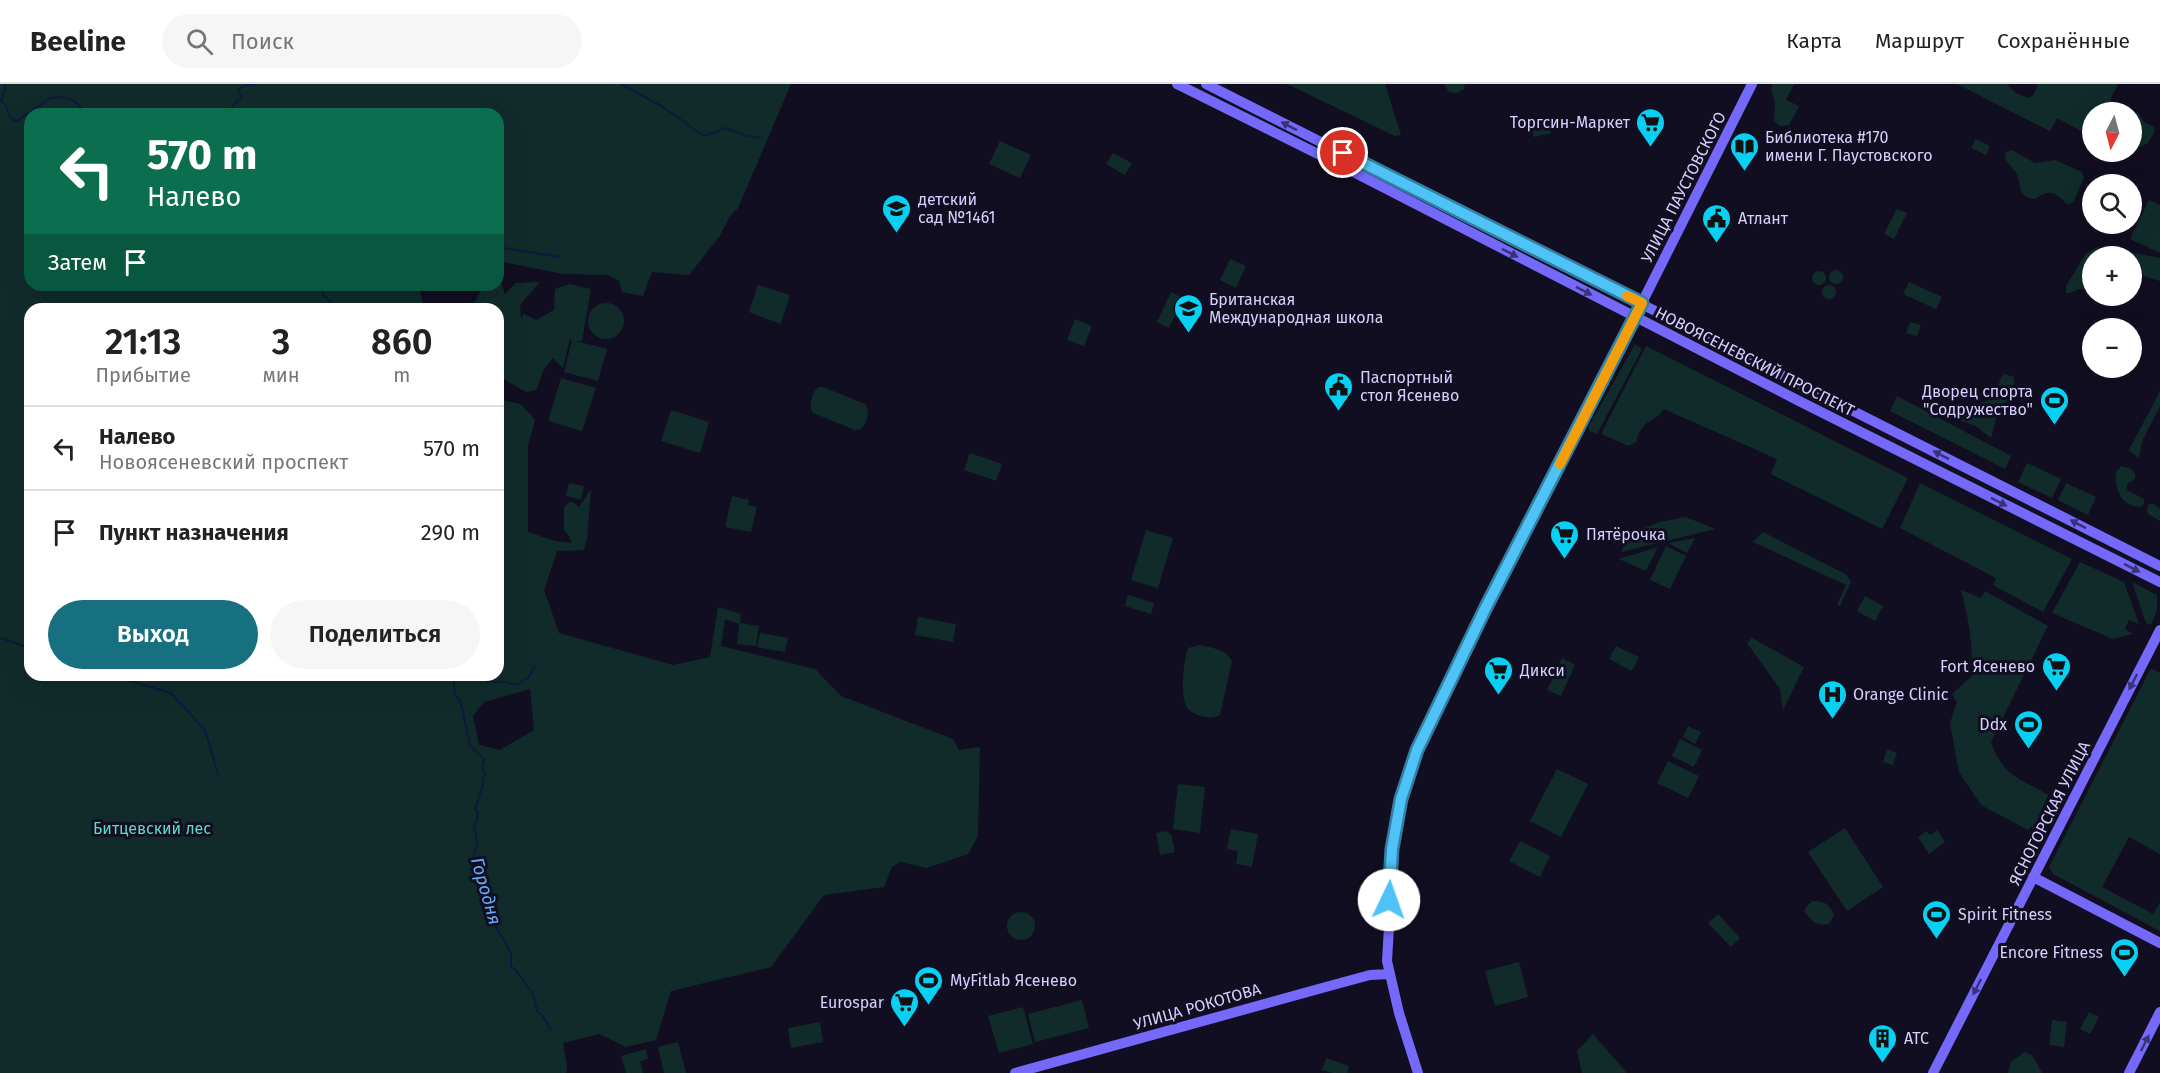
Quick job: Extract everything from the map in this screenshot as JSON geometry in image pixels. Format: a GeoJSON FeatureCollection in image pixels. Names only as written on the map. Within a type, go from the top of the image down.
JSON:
{"type":"FeatureCollection","features":[{"type":"Feature","properties":{"kind":"main road","name":"НОВОЯСЕНЕВСКИЙ ПРОСПЕКТ"},"geometry":{"type":"LineString","coordinates":[[1177,84],[2160,582]]}},
{"type":"Feature","properties":{"kind":"main road","name":"НОВОЯСЕНЕВСКИЙ ПРОСПЕКТ"},"geometry":{"type":"LineString","coordinates":[[1206,84],[2160,566]]}},
{"type":"Feature","properties":{"kind":"main road","name":"УЛИЦА ПАУСТОВСКОГО"},"geometry":{"type":"LineString","coordinates":[[1418,1073],[1389,974],[1387,948],[1394,841],[1401,799],[1417,750],[1489,601],[1752,84]]}},
{"type":"Feature","properties":{"kind":"main road","name":"ЯСНОГОРСКАЯ УЛИЦА"},"geometry":{"type":"LineString","coordinates":[[1933,1073],[2160,630]]}},
{"type":"Feature","properties":{"kind":"main road"},"geometry":{"type":"LineString","coordinates":[[2033,877],[2160,943]]}},
{"type":"Feature","properties":{"kind":"main road","name":"УЛИЦА РОКОТОВА"},"geometry":{"type":"LineString","coordinates":[[1015,1073],[1342,982],[1370,975],[1389,974]]}},
{"type":"Feature","properties":{"kind":"main road"},"geometry":{"type":"LineString","coordinates":[[2129,1073],[2160,1012]]}},
{"type":"Feature","properties":{"kind":"green space","name":"Битцевский лес"},"geometry":{"type":"Polygon","coordinates":[[[0,84],[791,84],[738,208],[730,216],[719,237],[689,275],[652,272],[643,296],[622,292],[619,281],[608,275],[563,274],[504,262],[504,108],[24,108],[24,291],[420,291],[423,303],[24,303],[24,681],[504,681],[504,400],[521,404],[535,420],[528,445],[528,532],[555,541],[572,543],[564,531],[564,507],[571,501],[579,507],[591,489],[584,550],[557,551],[544,590],[559,633],[673,665],[710,657],[718,607],[741,614],[740,623],[759,626],[756,646],[737,644],[739,624],[725,619],[721,646],[815,669],[841,696],[953,739],[959,750],[980,747],[978,836],[968,854],[927,868],[900,862],[892,867],[884,887],[824,895],[771,967],[671,991],[656,1040],[626,1047],[599,1034],[563,1043],[566,1073],[0,1073],[0,84]],[[530,689],[484,702],[473,716],[479,745],[500,750],[534,730],[530,689]]]}},
{"type":"Feature","properties":{"kind":"green space"},"geometry":{"type":"Polygon","coordinates":[[[1287,84],[1385,84],[1401,135],[1395,136],[1287,84]]]}},
{"type":"Feature","properties":{"kind":"green space"},"geometry":{"type":"Polygon","coordinates":[[[1444,84],[1465,84],[1464,89],[1457,93],[1449,92],[1444,84]]]}},
{"type":"Feature","properties":{"kind":"green space"},"geometry":{"type":"Polygon","coordinates":[[[1773,84],[1794,84],[1786,100],[1799,106],[1789,125],[1780,126],[1774,121],[1775,102],[1771,89],[1773,84]]]}},
{"type":"Feature","properties":{"kind":"green space"},"geometry":{"type":"Polygon","coordinates":[[[1957,84],[2007,84],[2016,93],[2029,98],[2034,94],[2038,84],[2118,84],[2110,100],[2114,102],[2082,102],[2082,132],[2057,118],[2050,131],[1957,84]]]}},
{"type":"Feature","properties":{"kind":"green space"},"geometry":{"type":"Polygon","coordinates":[[[1547,118],[1551,133],[1534,137],[1530,123],[1547,118]]]}},
{"type":"Feature","properties":{"kind":"green space"},"geometry":{"type":"Polygon","coordinates":[[[2142,119],[2154,127],[2154,133],[2148,143],[2142,146],[2142,119]]]}},
{"type":"Feature","properties":{"kind":"green space"},"geometry":{"type":"Polygon","coordinates":[[[1976,139],[1990,146],[1986,155],[1971,148],[1976,139]]]}},
{"type":"Feature","properties":{"kind":"green space"},"geometry":{"type":"Polygon","coordinates":[[[1000,141],[1031,155],[1020,178],[989,164],[1000,141]]]}},
{"type":"Feature","properties":{"kind":"green space"},"geometry":{"type":"Polygon","coordinates":[[[2012,150],[2035,163],[2055,160],[2082,172],[2082,183],[2073,203],[2067,204],[2053,193],[2045,193],[2035,199],[2023,194],[2017,174],[2005,158],[2006,152],[2012,150]]]}},
{"type":"Feature","properties":{"kind":"green space"},"geometry":{"type":"Polygon","coordinates":[[[1113,153],[1132,163],[1125,175],[1106,164],[1113,153]]]}},
{"type":"Feature","properties":{"kind":"green space"},"geometry":{"type":"Polygon","coordinates":[[[2149,200],[2160,205],[2160,253],[2130,239],[2132,234],[2142,234],[2142,214],[2149,200]]]}},
{"type":"Feature","properties":{"kind":"green space"},"geometry":{"type":"Polygon","coordinates":[[[1897,209],[1907,213],[1894,239],[1884,234],[1897,209]]]}},
{"type":"Feature","properties":{"kind":"green space"},"geometry":{"type":"Polygon","coordinates":[[[2142,254],[2160,258],[2160,281],[2142,275],[2142,254]]]}},
{"type":"Feature","properties":{"kind":"green space"},"geometry":{"type":"Polygon","coordinates":[[[1230,259],[1246,266],[1236,288],[1220,280],[1230,259]]]}},
{"type":"Feature","properties":{"kind":"green space"},"geometry":{"type":"Polygon","coordinates":[[[2082,260],[2082,289],[2066,293],[2066,286],[2082,260]]]}},
{"type":"Feature","properties":{"kind":"green space"},"geometry":{"type":"Polygon","coordinates":[[[1836,270],[1841,272],[1843,277],[1841,282],[1836,284],[1831,282],[1829,277],[1831,272],[1836,270]]]}},
{"type":"Feature","properties":{"kind":"green space"},"geometry":{"type":"Polygon","coordinates":[[[1819,271],[1824,273],[1826,278],[1824,283],[1819,285],[1814,283],[1812,278],[1814,273],[1819,271]]]}},
{"type":"Feature","properties":{"kind":"green space"},"geometry":{"type":"Polygon","coordinates":[[[540,282],[520,305],[521,318],[524,314],[536,320],[554,310],[555,289],[570,284],[591,289],[582,341],[576,341],[607,349],[598,381],[564,372],[572,340],[570,339],[563,368],[553,358],[544,369],[536,390],[526,392],[504,379],[504,303],[474,303],[481,291],[504,291],[505,294],[516,283],[540,282]]]}},
{"type":"Feature","properties":{"kind":"green space"},"geometry":{"type":"Polygon","coordinates":[[[1909,282],[1942,297],[1936,309],[1903,294],[1909,282]]]}},
{"type":"Feature","properties":{"kind":"green space"},"geometry":{"type":"Polygon","coordinates":[[[758,285],[790,295],[781,324],[749,312],[758,285]]]}},
{"type":"Feature","properties":{"kind":"green space"},"geometry":{"type":"Polygon","coordinates":[[[1829,285],[1834,287],[1836,292],[1834,297],[1829,299],[1824,297],[1822,292],[1824,287],[1829,285]]]}},
{"type":"Feature","properties":{"kind":"green space"},"geometry":{"type":"Polygon","coordinates":[[[1171,292],[1183,298],[1169,328],[1157,322],[1171,292]]]}},
{"type":"Feature","properties":{"kind":"green space"},"geometry":{"type":"Polygon","coordinates":[[[606,303],[619,308],[624,321],[619,334],[606,339],[593,334],[588,321],[593,308],[606,303]]]}},
{"type":"Feature","properties":{"kind":"green space"},"geometry":{"type":"Polygon","coordinates":[[[1075,319],[1092,326],[1084,346],[1067,340],[1075,319]]]}},
{"type":"Feature","properties":{"kind":"green space"},"geometry":{"type":"Polygon","coordinates":[[[1910,322],[1921,325],[1917,336],[1906,333],[1910,322]]]}},
{"type":"Feature","properties":{"kind":"green space"},"geometry":{"type":"Polygon","coordinates":[[[1635,344],[1642,349],[1597,434],[1589,431],[1589,426],[1635,344]]]}},
{"type":"Feature","properties":{"kind":"green space"},"geometry":{"type":"Polygon","coordinates":[[[1646,346],[1908,478],[1882,529],[1771,474],[1777,459],[1664,409],[1642,428],[1636,442],[1629,446],[1601,434],[1646,346]]]}},
{"type":"Feature","properties":{"kind":"green space"},"geometry":{"type":"Polygon","coordinates":[[[2004,374],[2014,377],[2014,391],[1997,415],[1991,438],[1976,426],[1955,419],[1952,413],[1954,409],[1970,407],[1995,398],[2004,374]]]}},
{"type":"Feature","properties":{"kind":"green space"},"geometry":{"type":"Polygon","coordinates":[[[561,378],[596,388],[582,431],[548,421],[561,378]]]}},
{"type":"Feature","properties":{"kind":"green space"},"geometry":{"type":"Polygon","coordinates":[[[818,387],[865,404],[868,410],[861,429],[855,430],[813,413],[811,400],[818,387]]]}},
{"type":"Feature","properties":{"kind":"green space"},"geometry":{"type":"Polygon","coordinates":[[[2160,391],[2160,406],[2142,441],[2139,458],[2129,450],[2160,391]]]}},
{"type":"Feature","properties":{"kind":"green space"},"geometry":{"type":"Polygon","coordinates":[[[1897,396],[2011,456],[2005,469],[1890,411],[1897,396]]]}},
{"type":"Feature","properties":{"kind":"green space"},"geometry":{"type":"Polygon","coordinates":[[[671,410],[709,422],[700,453],[661,441],[671,410]]]}},
{"type":"Feature","properties":{"kind":"green space"},"geometry":{"type":"Polygon","coordinates":[[[970,453],[1002,464],[996,481],[964,470],[970,453]]]}},
{"type":"Feature","properties":{"kind":"green space"},"geometry":{"type":"Polygon","coordinates":[[[2027,463],[2061,479],[2052,498],[2018,482],[2027,463]]]}},
{"type":"Feature","properties":{"kind":"green space"},"geometry":{"type":"Polygon","coordinates":[[[2121,466],[2131,469],[2135,474],[2135,479],[2127,484],[2127,490],[2144,499],[2141,507],[2124,501],[2118,491],[2116,473],[2121,466]]]}},
{"type":"Feature","properties":{"kind":"green space"},"geometry":{"type":"Polygon","coordinates":[[[569,483],[584,486],[581,500],[566,496],[569,483]]]}},
{"type":"Feature","properties":{"kind":"green space"},"geometry":{"type":"Polygon","coordinates":[[[1920,483],[2072,559],[2043,612],[1993,585],[1996,578],[1900,528],[1920,483]]]}},
{"type":"Feature","properties":{"kind":"green space"},"geometry":{"type":"Polygon","coordinates":[[[2066,483],[2096,497],[2088,515],[2058,500],[2066,483]]]}},
{"type":"Feature","properties":{"kind":"green space"},"geometry":{"type":"Polygon","coordinates":[[[732,496],[749,500],[748,505],[757,507],[751,532],[725,527],[732,496]]]}},
{"type":"Feature","properties":{"kind":"green space"},"geometry":{"type":"Polygon","coordinates":[[[2149,504],[2154,504],[2160,509],[2160,521],[2148,514],[2149,504]]]}},
{"type":"Feature","properties":{"kind":"green space"},"geometry":{"type":"Polygon","coordinates":[[[1686,517],[1715,529],[1621,552],[1629,534],[1660,522],[1686,517]]]}},
{"type":"Feature","properties":{"kind":"green space"},"geometry":{"type":"Polygon","coordinates":[[[1146,530],[1173,538],[1158,588],[1131,580],[1146,530]]]}},
{"type":"Feature","properties":{"kind":"green space"},"geometry":{"type":"Polygon","coordinates":[[[1763,532],[1847,575],[1851,582],[1840,606],[1837,605],[1846,585],[1753,542],[1763,532]]]}},
{"type":"Feature","properties":{"kind":"green space"},"geometry":{"type":"Polygon","coordinates":[[[1695,538],[1687,553],[1668,543],[1695,538]]]}},
{"type":"Feature","properties":{"kind":"green space"},"geometry":{"type":"Polygon","coordinates":[[[1666,546],[1686,556],[1670,589],[1650,580],[1666,546]]]}},
{"type":"Feature","properties":{"kind":"green space"},"geometry":{"type":"Polygon","coordinates":[[[1658,547],[1646,571],[1619,559],[1658,547]]]}},
{"type":"Feature","properties":{"kind":"green space"},"geometry":{"type":"Polygon","coordinates":[[[2080,562],[2124,582],[2139,624],[2129,620],[2125,629],[2133,634],[2113,639],[2052,613],[2080,562]]]}},
{"type":"Feature","properties":{"kind":"green space"},"geometry":{"type":"Polygon","coordinates":[[[2132,582],[2157,595],[2157,610],[2151,625],[2146,623],[2132,582]]]}},
{"type":"Feature","properties":{"kind":"green space"},"geometry":{"type":"Polygon","coordinates":[[[1961,590],[1981,598],[1985,591],[2048,626],[1991,742],[2007,770],[2048,795],[2036,823],[2028,830],[1981,805],[1959,772],[1950,723],[1957,702],[1952,694],[1972,676],[1970,633],[1961,590]]]}},
{"type":"Feature","properties":{"kind":"green space"},"geometry":{"type":"Polygon","coordinates":[[[1128,595],[1154,603],[1151,614],[1125,606],[1128,595]]]}},
{"type":"Feature","properties":{"kind":"green space"},"geometry":{"type":"Polygon","coordinates":[[[1865,596],[1883,606],[1875,621],[1857,611],[1865,596]]]}},
{"type":"Feature","properties":{"kind":"green space"},"geometry":{"type":"Polygon","coordinates":[[[918,617],[956,624],[953,642],[915,635],[918,617]]]}},
{"type":"Feature","properties":{"kind":"green space"},"geometry":{"type":"Polygon","coordinates":[[[760,633],[788,638],[785,652],[757,647],[760,633]]]}},
{"type":"Feature","properties":{"kind":"green space"},"geometry":{"type":"Polygon","coordinates":[[[1752,638],[1804,667],[1783,710],[1780,689],[1747,643],[1752,638]]]}},
{"type":"Feature","properties":{"kind":"green space"},"geometry":{"type":"Polygon","coordinates":[[[1200,645],[1222,651],[1232,661],[1220,715],[1213,717],[1196,714],[1185,704],[1183,688],[1188,648],[1200,645]]]}},
{"type":"Feature","properties":{"kind":"green space"},"geometry":{"type":"Polygon","coordinates":[[[1616,646],[1639,657],[1632,671],[1609,659],[1616,646]]]}},
{"type":"Feature","properties":{"kind":"green space"},"geometry":{"type":"Polygon","coordinates":[[[1562,658],[1575,665],[1561,696],[1547,690],[1562,658]]]}},
{"type":"Feature","properties":{"kind":"green space"},"geometry":{"type":"Polygon","coordinates":[[[2151,668],[2160,673],[2160,854],[2129,837],[2102,887],[2153,914],[2160,902],[2160,931],[2053,874],[2049,867],[2151,668]]]}},
{"type":"Feature","properties":{"kind":"green space"},"geometry":{"type":"Polygon","coordinates":[[[1688,726],[1701,732],[1695,744],[1683,737],[1688,726]]]}},
{"type":"Feature","properties":{"kind":"green space"},"geometry":{"type":"Polygon","coordinates":[[[1680,739],[1702,750],[1694,767],[1672,756],[1680,739]]]}},
{"type":"Feature","properties":{"kind":"green space"},"geometry":{"type":"Polygon","coordinates":[[[1887,749],[1897,753],[1893,765],[1883,762],[1887,749]]]}},
{"type":"Feature","properties":{"kind":"green space"},"geometry":{"type":"Polygon","coordinates":[[[1668,761],[1699,776],[1688,798],[1657,783],[1668,761]]]}},
{"type":"Feature","properties":{"kind":"green space"},"geometry":{"type":"Polygon","coordinates":[[[1557,769],[1588,784],[1561,837],[1530,821],[1557,769]]]}},
{"type":"Feature","properties":{"kind":"green space"},"geometry":{"type":"Polygon","coordinates":[[[1178,784],[1205,787],[1200,833],[1173,829],[1178,784]]]}},
{"type":"Feature","properties":{"kind":"green space"},"geometry":{"type":"Polygon","coordinates":[[[1845,828],[1883,887],[1847,911],[1808,852],[1845,828]]]}},
{"type":"Feature","properties":{"kind":"green space"},"geometry":{"type":"Polygon","coordinates":[[[1231,829],[1258,834],[1252,867],[1236,864],[1238,851],[1227,849],[1231,829]]]}},
{"type":"Feature","properties":{"kind":"green space"},"geometry":{"type":"Polygon","coordinates":[[[1937,830],[1945,842],[1929,854],[1918,837],[1927,831],[1930,835],[1937,830]]]}},
{"type":"Feature","properties":{"kind":"green space"},"geometry":{"type":"Polygon","coordinates":[[[1166,831],[1171,834],[1175,852],[1160,855],[1156,833],[1166,831]]]}},
{"type":"Feature","properties":{"kind":"green space"},"geometry":{"type":"Polygon","coordinates":[[[1520,841],[1550,856],[1540,877],[1509,861],[1520,841]]]}},
{"type":"Feature","properties":{"kind":"green space"},"geometry":{"type":"Polygon","coordinates":[[[1812,901],[1828,905],[1834,915],[1829,924],[1814,922],[1809,917],[1804,910],[1812,901]]]}},
{"type":"Feature","properties":{"kind":"green space"},"geometry":{"type":"Polygon","coordinates":[[[1021,912],[1031,916],[1035,926],[1031,936],[1021,940],[1011,936],[1007,926],[1011,916],[1021,912]]]}},
{"type":"Feature","properties":{"kind":"green space"},"geometry":{"type":"Polygon","coordinates":[[[1718,914],[1740,938],[1731,947],[1708,923],[1718,914]]]}},
{"type":"Feature","properties":{"kind":"green space"},"geometry":{"type":"Polygon","coordinates":[[[1519,962],[1528,997],[1495,1006],[1485,971],[1519,962]]]}},
{"type":"Feature","properties":{"kind":"green space"},"geometry":{"type":"Polygon","coordinates":[[[1082,1000],[1089,1028],[1035,1042],[1028,1014],[1082,1000]]]}},
{"type":"Feature","properties":{"kind":"green space"},"geometry":{"type":"Polygon","coordinates":[[[1023,1007],[1033,1044],[999,1053],[988,1016],[1023,1007]]]}},
{"type":"Feature","properties":{"kind":"green space"},"geometry":{"type":"Polygon","coordinates":[[[2089,1012],[2099,1017],[2090,1034],[2080,1029],[2089,1012]]]}},
{"type":"Feature","properties":{"kind":"green space"},"geometry":{"type":"Polygon","coordinates":[[[2052,1020],[2067,1022],[2064,1047],[2049,1045],[2052,1020]]]}},
{"type":"Feature","properties":{"kind":"green space"},"geometry":{"type":"Polygon","coordinates":[[[820,1022],[823,1042],[791,1048],[788,1028],[820,1022]]]}},
{"type":"Feature","properties":{"kind":"green space"},"geometry":{"type":"Polygon","coordinates":[[[1593,1034],[1627,1073],[1582,1073],[1577,1051],[1593,1034]]]}},
{"type":"Feature","properties":{"kind":"green space"},"geometry":{"type":"Polygon","coordinates":[[[678,1042],[686,1073],[664,1073],[658,1047],[678,1042]]]}},
{"type":"Feature","properties":{"kind":"green space"},"geometry":{"type":"Polygon","coordinates":[[[646,1049],[648,1059],[640,1061],[643,1073],[626,1073],[621,1056],[646,1049]]]}},
{"type":"Feature","properties":{"kind":"green space"},"geometry":{"type":"Polygon","coordinates":[[[2025,1052],[2033,1056],[2042,1073],[2008,1073],[2011,1062],[2025,1052]]]}},
{"type":"Feature","properties":{"kind":"green space"},"geometry":{"type":"Polygon","coordinates":[[[1326,1058],[1349,1066],[1347,1073],[1322,1070],[1326,1058]]]}},
{"type":"Feature","properties":{"kind":"waterway"},"geometry":{"type":"LineString","coordinates":[[1,101],[6,88],[4,84]]}},
{"type":"Feature","properties":{"kind":"waterway","name":"Городня"},"geometry":{"type":"LineString","coordinates":[[232,108],[242,97],[238,90],[245,85],[257,84]]}},
{"type":"Feature","properties":{"kind":"waterway"},"geometry":{"type":"LineString","coordinates":[[621,84],[663,107],[704,136],[726,128],[746,136],[760,138]]}},
{"type":"Feature","properties":{"kind":"waterway","name":"Городня"},"geometry":{"type":"LineString","coordinates":[[36,108],[50,98],[56,97],[71,99],[81,108]]}},
{"type":"Feature","properties":{"kind":"waterway","name":"Городня"},"geometry":{"type":"LineString","coordinates":[[0,101],[5,104],[11,119],[17,121],[24,116]]}},
{"type":"Feature","properties":{"kind":"waterway"},"geometry":{"type":"LineString","coordinates":[[504,248],[560,257]]}},
{"type":"Feature","properties":{"kind":"waterway","name":"Городня"},"geometry":{"type":"LineString","coordinates":[[322,291],[323,295],[331,303]]}},
{"type":"Feature","properties":{"kind":"waterway"},"geometry":{"type":"LineString","coordinates":[[0,638],[24,646]]}},
{"type":"Feature","properties":{"kind":"waterway"},"geometry":{"type":"LineString","coordinates":[[485,681],[516,685],[528,678],[535,666]]}},
{"type":"Feature","properties":{"kind":"waterway"},"geometry":{"type":"LineString","coordinates":[[131,681],[171,693],[205,730],[218,774]]}},
{"type":"Feature","properties":{"kind":"waterway","name":"Городня"},"geometry":{"type":"LineString","coordinates":[[454,681],[455,695],[461,702],[470,746],[484,759],[482,768],[485,773],[484,781],[475,809],[478,812],[474,825],[477,844],[474,854],[487,885],[485,896],[491,904],[491,921],[511,953],[511,967],[515,969],[533,994],[537,1011],[551,1030]]}},
{"type":"Feature","properties":{"kind":"slow traffic"},"geometry":{"type":"LineString","coordinates":[[1560,464],[1642,303],[1627,296]]}},
{"type":"Feature","properties":{"kind":"place","name":"Торгсин-Маркет"},"geometry":{"type":"Point","coordinates":[1651,148]}},
{"type":"Feature","properties":{"kind":"place","name":"Библиотека #170 имени Г. Паустовского"},"geometry":{"type":"Point","coordinates":[1744,172]}},
{"type":"Feature","properties":{"kind":"place","name":"детский сад №1461"},"geometry":{"type":"Point","coordinates":[897,234]}},
{"type":"Feature","properties":{"kind":"place","name":"Атлант"},"geometry":{"type":"Point","coordinates":[1717,244]}},
{"type":"Feature","properties":{"kind":"place","name":"Британская Международная школа"},"geometry":{"type":"Point","coordinates":[1188,334]}},
{"type":"Feature","properties":{"kind":"place","name":"Паспортный стол Ясенево"},"geometry":{"type":"Point","coordinates":[1339,412]}},
{"type":"Feature","properties":{"kind":"place","name":"Дворец спорта \"Содружество\""},"geometry":{"type":"Point","coordinates":[2054,426]}},
{"type":"Feature","properties":{"kind":"place","name":"Пятёрочка"},"geometry":{"type":"Point","coordinates":[1565,560]}},
{"type":"Feature","properties":{"kind":"place","name":"Fort Ясенево"},"geometry":{"type":"Point","coordinates":[2056,692]}},
{"type":"Feature","properties":{"kind":"place","name":"Дикси"},"geometry":{"type":"Point","coordinates":[1499,696]}},
{"type":"Feature","properties":{"kind":"place","name":"Orange Clinic"},"geometry":{"type":"Point","coordinates":[1832,720]}},
{"type":"Feature","properties":{"kind":"place","name":"Ddx"},"geometry":{"type":"Point","coordinates":[2028,750]}},
{"type":"Feature","properties":{"kind":"place","name":"Spirit Fitness"},"geometry":{"type":"Point","coordinates":[1937,940]}},
{"type":"Feature","properties":{"kind":"place","name":"Encore Fitness"},"geometry":{"type":"Point","coordinates":[2124,978]}},
{"type":"Feature","properties":{"kind":"place","name":"MyFitlab Ясенево"},"geometry":{"type":"Point","coordinates":[929,1006]}},
{"type":"Feature","properties":{"kind":"place","name":"Eurospar"},"geometry":{"type":"Point","coordinates":[905,1028]}},
{"type":"Feature","properties":{"kind":"place","name":"АТС"},"geometry":{"type":"Point","coordinates":[1883,1064]}},
{"type":"Feature","properties":{"kind":"route"},"geometry":{"type":"LineString","coordinates":[[1343,153],[1642,303],[1486,607],[1417,750],[1401,799],[1392,849],[1389,900]]}}]}
